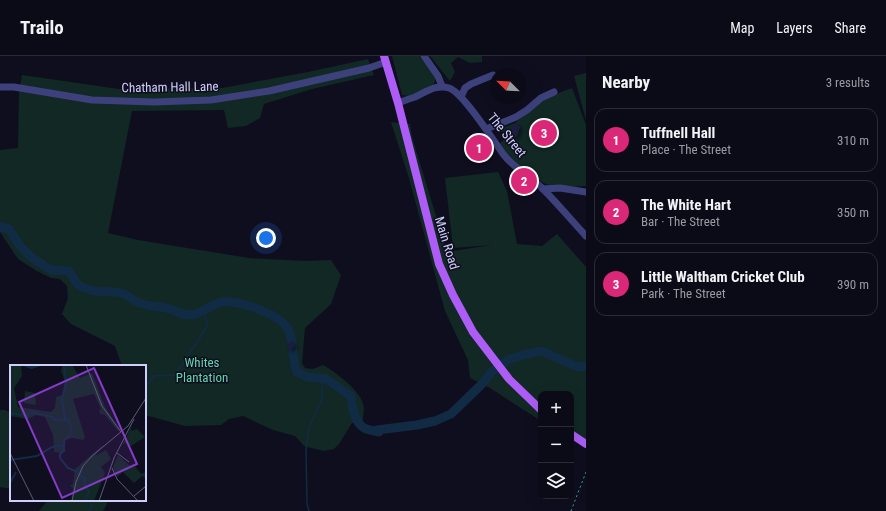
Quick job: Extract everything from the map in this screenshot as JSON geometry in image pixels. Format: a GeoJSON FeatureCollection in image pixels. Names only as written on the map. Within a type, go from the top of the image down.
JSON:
{"type":"FeatureCollection","features":[{"type":"Feature","properties":{"kind":"main road","name":"Main Road"},"geometry":{"type":"LineString","coordinates":[[385,59],[398,103],[439,264],[453,295],[473,332],[509,379],[538,407]]}},
{"type":"Feature","properties":{"kind":"main road"},"geometry":{"type":"LineString","coordinates":[[574,436],[586,444]]}},
{"type":"Feature","properties":{"kind":"street"},"geometry":{"type":"LineString","coordinates":[[398,103],[442,86],[438,76],[424,56]]}},
{"type":"Feature","properties":{"kind":"street","name":"Chatham Hall Lane"},"geometry":{"type":"LineString","coordinates":[[0,87],[14,87],[92,100],[154,102],[211,100],[269,91],[370,68],[385,59]]}},
{"type":"Feature","properties":{"kind":"street"},"geometry":{"type":"LineString","coordinates":[[461,97],[465,88],[490,77]]}},
{"type":"Feature","properties":{"kind":"street","name":"The Street"},"geometry":{"type":"LineString","coordinates":[[442,86],[451,88],[461,97],[505,156],[543,189],[586,236]]}},
{"type":"Feature","properties":{"kind":"street"},"geometry":{"type":"LineString","coordinates":[[486,129],[516,117],[541,98],[554,92]]}},
{"type":"Feature","properties":{"kind":"street"},"geometry":{"type":"LineString","coordinates":[[543,189],[560,188],[586,192]]}},
{"type":"Feature","properties":{"kind":"path"},"geometry":{"type":"LineString","coordinates":[[571,511],[586,472]]}},
{"type":"Feature","properties":{"kind":"green space"},"geometry":{"type":"Polygon","coordinates":[[[392,56],[419,56],[436,77],[434,84],[410,96],[402,95],[392,56]]]}},
{"type":"Feature","properties":{"kind":"green space"},"geometry":{"type":"Polygon","coordinates":[[[430,56],[482,56],[482,62],[470,63],[458,57],[451,63],[455,72],[450,81],[430,56]]]}},
{"type":"Feature","properties":{"kind":"green space","name":"Whites Plantation"},"geometry":{"type":"Polygon","coordinates":[[[368,59],[374,75],[312,89],[264,104],[260,118],[246,126],[228,128],[224,110],[132,111],[108,233],[138,240],[249,258],[305,261],[331,260],[341,275],[331,304],[305,328],[302,363],[305,368],[313,369],[323,365],[352,387],[361,399],[364,406],[362,423],[352,423],[339,444],[334,449],[324,451],[304,446],[295,436],[273,430],[243,416],[229,419],[221,425],[185,426],[146,415],[146,365],[122,365],[115,346],[71,324],[62,314],[68,298],[67,286],[60,279],[51,278],[18,259],[0,232],[0,150],[18,148],[19,93],[22,75],[119,89],[222,88],[368,59]]]}},
{"type":"Feature","properties":{"kind":"green space"},"geometry":{"type":"Polygon","coordinates":[[[586,73],[586,120],[574,76],[586,73]]]}},
{"type":"Feature","properties":{"kind":"green space"},"geometry":{"type":"Polygon","coordinates":[[[572,88],[586,125],[586,186],[552,186],[545,184],[530,174],[499,144],[506,138],[499,129],[515,123],[548,97],[572,88]]]}},
{"type":"Feature","properties":{"kind":"green space"},"geometry":{"type":"Polygon","coordinates":[[[391,122],[410,124],[412,137],[447,252],[491,245],[453,248],[445,178],[498,172],[507,191],[517,244],[542,246],[557,234],[586,267],[586,448],[574,440],[574,391],[538,391],[538,419],[490,388],[470,378],[468,360],[445,311],[408,175],[391,122]]]}},
{"type":"Feature","properties":{"kind":"green space"},"geometry":{"type":"Polygon","coordinates":[[[0,410],[5,410],[10,412],[10,489],[0,487],[0,410]]]}},
{"type":"Feature","properties":{"kind":"green space"},"geometry":{"type":"Polygon","coordinates":[[[47,501],[108,501],[103,511],[39,511],[47,501]]]}},
{"type":"Feature","properties":{"kind":"building"},"geometry":{"type":"Polygon","coordinates":[[[514,124],[520,126],[517,137],[510,135],[514,124]]]}},
{"type":"Feature","properties":{"kind":"building"},"geometry":{"type":"Polygon","coordinates":[[[477,135],[490,154],[479,160],[468,142],[477,135]]]}},
{"type":"Feature","properties":{"kind":"building"},"geometry":{"type":"Polygon","coordinates":[[[518,175],[530,184],[528,186],[526,184],[522,188],[516,183],[518,180],[516,178],[518,175]]]}},
{"type":"Feature","properties":{"kind":"building"},"geometry":{"type":"Polygon","coordinates":[[[292,341],[295,345],[291,350],[287,346],[292,341]]]}},
{"type":"Feature","properties":{"kind":"waterway"},"geometry":{"type":"LineString","coordinates":[[0,227],[9,229],[20,246],[32,258],[51,270],[69,271],[80,286],[90,290],[121,293],[143,304],[166,308],[187,315],[203,311],[218,303],[233,302],[252,307],[278,319],[283,323],[290,334],[297,372],[307,377],[326,379],[351,396],[354,414],[358,422],[364,428],[379,432],[377,430],[435,421],[451,414],[482,384],[492,371],[510,359],[542,351],[577,367],[586,366]]}},
{"type":"Feature","properties":{"kind":"waterway"},"geometry":{"type":"LineString","coordinates":[[146,387],[154,376],[175,375],[208,325],[203,311]]}},
{"type":"Feature","properties":{"kind":"waterway"},"geometry":{"type":"LineString","coordinates":[[309,511],[307,504],[306,450],[309,428],[322,399],[322,378]]}},
{"type":"Feature","properties":{"kind":"waterway"},"geometry":{"type":"LineString","coordinates":[[89,511],[91,508],[91,501]]}},
{"type":"Feature","properties":{"kind":"place","name":"Little Waltham Cricket Club"},"geometry":{"type":"Point","coordinates":[544,133]}},
{"type":"Feature","properties":{"kind":"place","name":"Tuffnell Hall"},"geometry":{"type":"Point","coordinates":[479,148]}},
{"type":"Feature","properties":{"kind":"place","name":"The White Hart"},"geometry":{"type":"Point","coordinates":[524,181]}}]}
